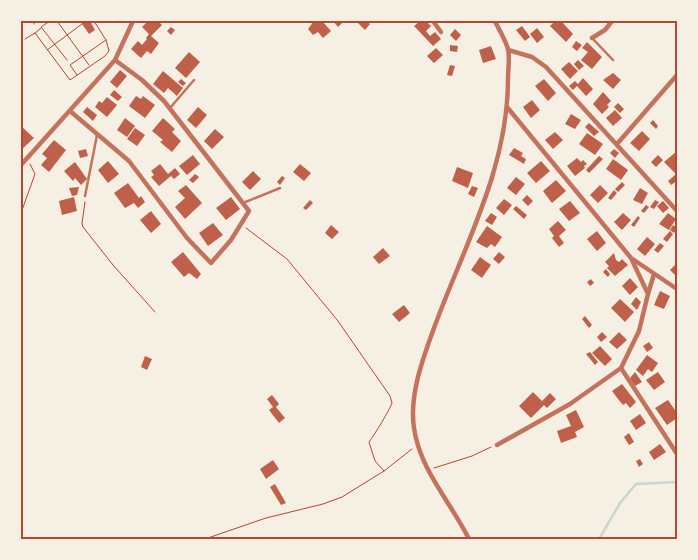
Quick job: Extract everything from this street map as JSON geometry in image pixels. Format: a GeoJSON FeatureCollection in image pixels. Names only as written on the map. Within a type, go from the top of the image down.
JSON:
{"type":"FeatureCollection","features":[{"type":"Feature","properties":{"kind":"street"},"geometry":{"type":"LineString","coordinates":[[21,165],[115,60],[133,21]]}},
{"type":"Feature","properties":{"kind":"street"},"geometry":{"type":"LineString","coordinates":[[432,21],[441,32]]}},
{"type":"Feature","properties":{"kind":"street"},"geometry":{"type":"LineString","coordinates":[[469,539],[427,470],[417,445],[413,425],[414,396],[425,352],[483,207],[500,151],[507,107],[508,50],[495,21]]}},
{"type":"Feature","properties":{"kind":"street"},"geometry":{"type":"LineString","coordinates":[[592,38],[605,30],[612,21]]}},
{"type":"Feature","properties":{"kind":"street"},"geometry":{"type":"LineString","coordinates":[[508,50],[532,57],[546,67],[677,211]]}},
{"type":"Feature","properties":{"kind":"street"},"geometry":{"type":"LineString","coordinates":[[70,111],[129,161],[187,238],[211,263],[231,240],[250,210],[170,108],[142,80],[115,60]]}},
{"type":"Feature","properties":{"kind":"street"},"geometry":{"type":"LineString","coordinates":[[617,144],[677,75]]}},
{"type":"Feature","properties":{"kind":"street"},"geometry":{"type":"LineString","coordinates":[[507,107],[631,258],[648,294]]}},
{"type":"Feature","properties":{"kind":"street"},"geometry":{"type":"LineString","coordinates":[[631,258],[677,289]]}},
{"type":"Feature","properties":{"kind":"street"},"geometry":{"type":"LineString","coordinates":[[497,445],[570,404],[621,368],[630,354],[639,331],[654,274]]}},
{"type":"Feature","properties":{"kind":"street"},"geometry":{"type":"LineString","coordinates":[[621,368],[677,454]]}},
{"type":"Feature","properties":{"kind":"lane"},"geometry":{"type":"LineString","coordinates":[[592,38],[613,60]]}},
{"type":"Feature","properties":{"kind":"lane"},"geometry":{"type":"LineString","coordinates":[[170,108],[194,80]]}},
{"type":"Feature","properties":{"kind":"lane"},"geometry":{"type":"LineString","coordinates":[[86,196],[98,133]]}},
{"type":"Feature","properties":{"kind":"lane"},"geometry":{"type":"LineString","coordinates":[[243,203],[280,188]]}},
{"type":"Feature","properties":{"kind":"path"},"geometry":{"type":"LineString","coordinates":[[25,39],[50,21]]}},
{"type":"Feature","properties":{"kind":"path"},"geometry":{"type":"LineString","coordinates":[[56,21],[90,66]]}},
{"type":"Feature","properties":{"kind":"path"},"geometry":{"type":"LineString","coordinates":[[35,33],[70,80],[105,56],[109,51],[106,40],[94,21]]}},
{"type":"Feature","properties":{"kind":"path"},"geometry":{"type":"LineString","coordinates":[[47,50],[82,24]]}},
{"type":"Feature","properties":{"kind":"path"},"geometry":{"type":"LineString","coordinates":[[41,27],[67,60]]}},
{"type":"Feature","properties":{"kind":"path"},"geometry":{"type":"LineString","coordinates":[[77,76],[70,65],[106,40]]}},
{"type":"Feature","properties":{"kind":"path"},"geometry":{"type":"LineString","coordinates":[[21,213],[35,174],[32,166],[26,160]]}},
{"type":"Feature","properties":{"kind":"path"},"geometry":{"type":"LineString","coordinates":[[86,196],[83,227],[113,265],[155,312]]}},
{"type":"Feature","properties":{"kind":"path"},"geometry":{"type":"LineString","coordinates":[[241,225],[287,259],[338,321],[390,396],[392,403],[390,409],[382,418],[369,442],[375,461],[384,471]]}},
{"type":"Feature","properties":{"kind":"path"},"geometry":{"type":"LineString","coordinates":[[205,539],[275,515],[323,504],[342,496],[384,471],[417,445]]}},
{"type":"Feature","properties":{"kind":"path"},"geometry":{"type":"LineString","coordinates":[[427,470],[472,456],[497,445]]}},
{"type":"Feature","properties":{"kind":"building"},"geometry":{"type":"Polygon","coordinates":[[[80,21],[90,21],[95,30],[89,34],[80,21]]]}},
{"type":"Feature","properties":{"kind":"building"},"geometry":{"type":"Polygon","coordinates":[[[148,21],[158,21],[162,25],[151,36],[159,43],[151,54],[147,51],[141,58],[131,49],[138,41],[142,45],[147,39],[149,34],[142,27],[148,21]]]}},
{"type":"Feature","properties":{"kind":"building"},"geometry":{"type":"Polygon","coordinates":[[[314,21],[322,21],[331,31],[323,38],[318,32],[313,35],[308,29],[314,21]]]}},
{"type":"Feature","properties":{"kind":"building"},"geometry":{"type":"Polygon","coordinates":[[[333,21],[344,21],[338,27],[333,21]]]}},
{"type":"Feature","properties":{"kind":"building"},"geometry":{"type":"Polygon","coordinates":[[[356,21],[366,21],[370,24],[365,30],[356,21]]]}},
{"type":"Feature","properties":{"kind":"building"},"geometry":{"type":"Polygon","coordinates":[[[420,21],[426,21],[431,26],[426,31],[430,36],[435,32],[441,39],[433,46],[414,26],[420,21]]]}},
{"type":"Feature","properties":{"kind":"building"},"geometry":{"type":"Polygon","coordinates":[[[555,21],[561,21],[573,34],[566,42],[550,26],[555,21]]]}},
{"type":"Feature","properties":{"kind":"building"},"geometry":{"type":"Polygon","coordinates":[[[522,26],[530,37],[525,41],[516,30],[522,26]]]}},
{"type":"Feature","properties":{"kind":"building"},"geometry":{"type":"Polygon","coordinates":[[[171,27],[175,30],[171,35],[167,31],[171,27]]]}},
{"type":"Feature","properties":{"kind":"building"},"geometry":{"type":"Polygon","coordinates":[[[537,28],[544,37],[537,43],[530,34],[537,28]]]}},
{"type":"Feature","properties":{"kind":"building"},"geometry":{"type":"Polygon","coordinates":[[[455,29],[461,35],[456,41],[450,35],[455,29]]]}},
{"type":"Feature","properties":{"kind":"building"},"geometry":{"type":"Polygon","coordinates":[[[576,41],[582,45],[577,51],[572,47],[576,41]]]}},
{"type":"Feature","properties":{"kind":"building"},"geometry":{"type":"Polygon","coordinates":[[[587,42],[602,57],[592,69],[581,60],[588,52],[582,48],[587,42]]]}},
{"type":"Feature","properties":{"kind":"building"},"geometry":{"type":"Polygon","coordinates":[[[450,45],[458,46],[457,52],[450,51],[450,45]]]}},
{"type":"Feature","properties":{"kind":"building"},"geometry":{"type":"Polygon","coordinates":[[[491,46],[496,59],[483,63],[479,50],[491,46]]]}},
{"type":"Feature","properties":{"kind":"building"},"geometry":{"type":"Polygon","coordinates":[[[436,48],[443,55],[434,63],[427,56],[436,48]]]}},
{"type":"Feature","properties":{"kind":"building"},"geometry":{"type":"Polygon","coordinates":[[[189,52],[200,62],[186,78],[175,68],[189,52]]]}},
{"type":"Feature","properties":{"kind":"building"},"geometry":{"type":"Polygon","coordinates":[[[578,60],[584,66],[579,70],[574,64],[578,60]]]}},
{"type":"Feature","properties":{"kind":"building"},"geometry":{"type":"Polygon","coordinates":[[[569,62],[578,71],[570,79],[561,69],[569,62]]]}},
{"type":"Feature","properties":{"kind":"building"},"geometry":{"type":"Polygon","coordinates":[[[450,65],[455,66],[452,76],[447,75],[450,65]]]}},
{"type":"Feature","properties":{"kind":"building"},"geometry":{"type":"Polygon","coordinates":[[[120,70],[127,76],[117,88],[110,82],[120,70]]]}},
{"type":"Feature","properties":{"kind":"building"},"geometry":{"type":"Polygon","coordinates":[[[163,71],[183,88],[177,96],[168,88],[164,93],[153,84],[163,71]]]}},
{"type":"Feature","properties":{"kind":"building"},"geometry":{"type":"Polygon","coordinates":[[[613,73],[621,80],[613,89],[603,80],[613,73]]]}},
{"type":"Feature","properties":{"kind":"building"},"geometry":{"type":"Polygon","coordinates":[[[583,78],[593,89],[586,96],[577,86],[573,90],[569,86],[575,81],[578,84],[583,78]]]}},
{"type":"Feature","properties":{"kind":"building"},"geometry":{"type":"Polygon","coordinates":[[[181,79],[186,83],[183,86],[178,82],[181,79]]]}},
{"type":"Feature","properties":{"kind":"building"},"geometry":{"type":"Polygon","coordinates":[[[544,79],[556,93],[548,101],[535,86],[544,79]]]}},
{"type":"Feature","properties":{"kind":"building"},"geometry":{"type":"Polygon","coordinates":[[[114,90],[122,97],[118,101],[110,95],[114,90]]]}},
{"type":"Feature","properties":{"kind":"building"},"geometry":{"type":"Polygon","coordinates":[[[603,92],[611,101],[607,105],[609,107],[602,114],[593,104],[603,92]]]}},
{"type":"Feature","properties":{"kind":"building"},"geometry":{"type":"Polygon","coordinates":[[[136,96],[141,99],[143,96],[155,105],[145,118],[129,106],[136,96]]]}},
{"type":"Feature","properties":{"kind":"building"},"geometry":{"type":"Polygon","coordinates":[[[107,97],[117,105],[107,117],[95,107],[99,101],[102,103],[107,97]]]}},
{"type":"Feature","properties":{"kind":"building"},"geometry":{"type":"Polygon","coordinates":[[[532,100],[540,110],[531,118],[523,107],[532,100]]]}},
{"type":"Feature","properties":{"kind":"building"},"geometry":{"type":"Polygon","coordinates":[[[618,103],[624,109],[620,113],[614,107],[618,103]]]}},
{"type":"Feature","properties":{"kind":"building"},"geometry":{"type":"Polygon","coordinates":[[[87,107],[97,115],[93,121],[83,112],[87,107]]]}},
{"type":"Feature","properties":{"kind":"building"},"geometry":{"type":"Polygon","coordinates":[[[198,107],[207,115],[196,128],[187,120],[198,107]]]}},
{"type":"Feature","properties":{"kind":"building"},"geometry":{"type":"Polygon","coordinates":[[[615,110],[622,118],[613,126],[606,118],[615,110]]]}},
{"type":"Feature","properties":{"kind":"building"},"geometry":{"type":"Polygon","coordinates":[[[571,114],[581,120],[575,129],[565,124],[571,114]]]}},
{"type":"Feature","properties":{"kind":"building"},"geometry":{"type":"Polygon","coordinates":[[[125,118],[135,126],[127,137],[117,130],[125,118]]]}},
{"type":"Feature","properties":{"kind":"building"},"geometry":{"type":"Polygon","coordinates":[[[163,118],[175,129],[172,132],[181,141],[172,152],[160,142],[163,140],[152,131],[163,118]]]}},
{"type":"Feature","properties":{"kind":"building"},"geometry":{"type":"Polygon","coordinates":[[[653,120],[658,126],[656,129],[650,123],[653,120]]]}},
{"type":"Feature","properties":{"kind":"building"},"geometry":{"type":"Polygon","coordinates":[[[589,123],[599,132],[594,136],[585,127],[589,123]]]}},
{"type":"Feature","properties":{"kind":"building"},"geometry":{"type":"Polygon","coordinates":[[[21,126],[34,138],[21,150],[21,126]]]}},
{"type":"Feature","properties":{"kind":"building"},"geometry":{"type":"Polygon","coordinates":[[[135,128],[145,135],[137,146],[127,139],[135,128]]]}},
{"type":"Feature","properties":{"kind":"building"},"geometry":{"type":"Polygon","coordinates":[[[215,129],[224,137],[212,149],[204,141],[215,129]]]}},
{"type":"Feature","properties":{"kind":"building"},"geometry":{"type":"Polygon","coordinates":[[[642,131],[650,139],[639,151],[630,143],[642,131]]]}},
{"type":"Feature","properties":{"kind":"building"},"geometry":{"type":"Polygon","coordinates":[[[555,132],[563,140],[553,149],[545,140],[555,132]]]}},
{"type":"Feature","properties":{"kind":"building"},"geometry":{"type":"Polygon","coordinates":[[[587,133],[603,144],[595,155],[579,144],[587,133]]]}},
{"type":"Feature","properties":{"kind":"building"},"geometry":{"type":"Polygon","coordinates":[[[54,140],[66,150],[49,172],[41,165],[47,158],[42,154],[54,140]]]}},
{"type":"Feature","properties":{"kind":"building"},"geometry":{"type":"Polygon","coordinates":[[[514,148],[523,153],[521,156],[526,159],[524,164],[509,155],[514,148]]]}},
{"type":"Feature","properties":{"kind":"building"},"geometry":{"type":"Polygon","coordinates":[[[86,149],[88,156],[80,158],[78,151],[86,149]]]}},
{"type":"Feature","properties":{"kind":"building"},"geometry":{"type":"Polygon","coordinates":[[[614,149],[619,153],[615,158],[610,153],[614,149]]]}},
{"type":"Feature","properties":{"kind":"building"},"geometry":{"type":"Polygon","coordinates":[[[677,151],[677,172],[675,173],[664,162],[677,151]]]}},
{"type":"Feature","properties":{"kind":"building"},"geometry":{"type":"Polygon","coordinates":[[[193,155],[200,164],[187,175],[179,166],[193,155]]]}},
{"type":"Feature","properties":{"kind":"building"},"geometry":{"type":"Polygon","coordinates":[[[658,155],[663,160],[656,167],[651,162],[658,155]]]}},
{"type":"Feature","properties":{"kind":"building"},"geometry":{"type":"Polygon","coordinates":[[[599,156],[603,159],[589,173],[586,170],[599,156]]]}},
{"type":"Feature","properties":{"kind":"building"},"geometry":{"type":"Polygon","coordinates":[[[577,158],[587,164],[575,176],[567,166],[577,158]]]}},
{"type":"Feature","properties":{"kind":"building"},"geometry":{"type":"Polygon","coordinates":[[[613,159],[628,170],[621,180],[606,169],[613,159]]]}},
{"type":"Feature","properties":{"kind":"building"},"geometry":{"type":"Polygon","coordinates":[[[108,161],[119,174],[108,183],[98,170],[108,161]]]}},
{"type":"Feature","properties":{"kind":"building"},"geometry":{"type":"Polygon","coordinates":[[[541,161],[550,171],[536,183],[527,173],[541,161]]]}},
{"type":"Feature","properties":{"kind":"building"},"geometry":{"type":"Polygon","coordinates":[[[75,162],[87,179],[81,185],[75,178],[73,181],[64,171],[75,162]]]}},
{"type":"Feature","properties":{"kind":"building"},"geometry":{"type":"Polygon","coordinates":[[[160,164],[168,174],[175,168],[180,174],[174,179],[171,176],[159,186],[151,177],[154,175],[151,171],[160,164]]]}},
{"type":"Feature","properties":{"kind":"building"},"geometry":{"type":"Polygon","coordinates":[[[300,164],[311,173],[304,181],[293,172],[300,164]]]}},
{"type":"Feature","properties":{"kind":"building"},"geometry":{"type":"Polygon","coordinates":[[[457,167],[473,173],[468,188],[452,181],[457,167]]]}},
{"type":"Feature","properties":{"kind":"building"},"geometry":{"type":"Polygon","coordinates":[[[253,171],[261,179],[250,190],[242,182],[253,171]]]}},
{"type":"Feature","properties":{"kind":"building"},"geometry":{"type":"Polygon","coordinates":[[[195,174],[199,177],[193,183],[189,180],[195,174]]]}},
{"type":"Feature","properties":{"kind":"building"},"geometry":{"type":"Polygon","coordinates":[[[675,175],[677,181],[671,185],[668,181],[675,175]]]}},
{"type":"Feature","properties":{"kind":"building"},"geometry":{"type":"Polygon","coordinates":[[[282,176],[285,178],[280,185],[277,182],[282,176]]]}},
{"type":"Feature","properties":{"kind":"building"},"geometry":{"type":"Polygon","coordinates":[[[516,177],[525,184],[516,195],[507,188],[516,177]]]}},
{"type":"Feature","properties":{"kind":"building"},"geometry":{"type":"Polygon","coordinates":[[[556,180],[566,191],[552,203],[543,191],[556,180]]]}},
{"type":"Feature","properties":{"kind":"building"},"geometry":{"type":"Polygon","coordinates":[[[622,182],[625,185],[618,192],[615,189],[622,182]]]}},
{"type":"Feature","properties":{"kind":"building"},"geometry":{"type":"Polygon","coordinates":[[[128,183],[139,198],[141,196],[145,202],[138,208],[134,203],[125,208],[114,193],[128,183]]]}},
{"type":"Feature","properties":{"kind":"building"},"geometry":{"type":"Polygon","coordinates":[[[186,185],[202,203],[185,219],[175,207],[185,198],[178,191],[186,185]]]}},
{"type":"Feature","properties":{"kind":"building"},"geometry":{"type":"Polygon","coordinates":[[[600,185],[608,193],[598,203],[590,195],[600,185]]]}},
{"type":"Feature","properties":{"kind":"building"},"geometry":{"type":"Polygon","coordinates":[[[472,186],[478,188],[474,197],[468,194],[472,186]]]}},
{"type":"Feature","properties":{"kind":"building"},"geometry":{"type":"Polygon","coordinates":[[[79,187],[77,195],[72,196],[69,188],[79,187]]]}},
{"type":"Feature","properties":{"kind":"building"},"geometry":{"type":"Polygon","coordinates":[[[640,188],[648,193],[642,204],[633,200],[640,188]]]}},
{"type":"Feature","properties":{"kind":"building"},"geometry":{"type":"Polygon","coordinates":[[[614,190],[617,193],[611,200],[608,198],[614,190]]]}},
{"type":"Feature","properties":{"kind":"building"},"geometry":{"type":"Polygon","coordinates":[[[527,195],[533,201],[528,206],[522,200],[527,195]]]}},
{"type":"Feature","properties":{"kind":"building"},"geometry":{"type":"Polygon","coordinates":[[[74,197],[77,211],[62,215],[59,201],[74,197]]]}},
{"type":"Feature","properties":{"kind":"building"},"geometry":{"type":"Polygon","coordinates":[[[231,197],[240,209],[226,220],[216,208],[231,197]]]}},
{"type":"Feature","properties":{"kind":"building"},"geometry":{"type":"Polygon","coordinates":[[[504,199],[512,205],[504,215],[496,208],[504,199]]]}},
{"type":"Feature","properties":{"kind":"building"},"geometry":{"type":"Polygon","coordinates":[[[310,200],[313,203],[306,210],[303,208],[310,200]]]}},
{"type":"Feature","properties":{"kind":"building"},"geometry":{"type":"Polygon","coordinates":[[[655,200],[659,202],[654,209],[650,207],[655,200]]]}},
{"type":"Feature","properties":{"kind":"building"},"geometry":{"type":"Polygon","coordinates":[[[570,201],[580,213],[569,221],[559,209],[570,201]]]}},
{"type":"Feature","properties":{"kind":"building"},"geometry":{"type":"Polygon","coordinates":[[[663,201],[669,208],[663,213],[657,206],[663,201]]]}},
{"type":"Feature","properties":{"kind":"building"},"geometry":{"type":"Polygon","coordinates":[[[646,205],[649,207],[644,213],[641,211],[646,205]]]}},
{"type":"Feature","properties":{"kind":"building"},"geometry":{"type":"Polygon","coordinates":[[[516,206],[527,215],[524,219],[513,209],[516,206]]]}},
{"type":"Feature","properties":{"kind":"building"},"geometry":{"type":"Polygon","coordinates":[[[151,211],[161,224],[151,233],[140,220],[151,211]]]}},
{"type":"Feature","properties":{"kind":"building"},"geometry":{"type":"Polygon","coordinates":[[[491,213],[497,217],[492,225],[485,221],[491,213]]]}},
{"type":"Feature","properties":{"kind":"building"},"geometry":{"type":"Polygon","coordinates":[[[623,213],[631,220],[622,230],[614,222],[623,213]]]}},
{"type":"Feature","properties":{"kind":"building"},"geometry":{"type":"Polygon","coordinates":[[[668,213],[676,219],[669,230],[659,224],[668,213]]]}},
{"type":"Feature","properties":{"kind":"building"},"geometry":{"type":"Polygon","coordinates":[[[638,216],[640,218],[634,227],[631,225],[638,216]]]}},
{"type":"Feature","properties":{"kind":"building"},"geometry":{"type":"Polygon","coordinates":[[[558,221],[566,230],[559,236],[564,243],[559,247],[552,238],[554,236],[549,229],[558,221]]]}},
{"type":"Feature","properties":{"kind":"building"},"geometry":{"type":"Polygon","coordinates":[[[213,223],[223,235],[208,246],[199,233],[213,223]]]}},
{"type":"Feature","properties":{"kind":"building"},"geometry":{"type":"Polygon","coordinates":[[[331,225],[339,232],[332,239],[325,233],[331,225]]]}},
{"type":"Feature","properties":{"kind":"building"},"geometry":{"type":"Polygon","coordinates":[[[673,225],[677,228],[674,233],[670,230],[673,225]]]}},
{"type":"Feature","properties":{"kind":"building"},"geometry":{"type":"Polygon","coordinates":[[[487,226],[502,237],[495,247],[491,244],[487,248],[476,242],[487,226]]]}},
{"type":"Feature","properties":{"kind":"building"},"geometry":{"type":"Polygon","coordinates":[[[597,231],[606,243],[597,251],[587,239],[597,231]]]}},
{"type":"Feature","properties":{"kind":"building"},"geometry":{"type":"Polygon","coordinates":[[[670,231],[673,234],[667,242],[663,239],[670,231]]]}},
{"type":"Feature","properties":{"kind":"building"},"geometry":{"type":"Polygon","coordinates":[[[647,237],[655,244],[645,256],[637,249],[647,237]]]}},
{"type":"Feature","properties":{"kind":"building"},"geometry":{"type":"Polygon","coordinates":[[[660,243],[664,246],[658,253],[654,250],[660,243]]]}},
{"type":"Feature","properties":{"kind":"building"},"geometry":{"type":"Polygon","coordinates":[[[383,248],[390,256],[379,264],[373,257],[383,248]]]}},
{"type":"Feature","properties":{"kind":"building"},"geometry":{"type":"Polygon","coordinates":[[[183,252],[201,274],[197,279],[189,273],[184,277],[171,262],[183,252]]]}},
{"type":"Feature","properties":{"kind":"building"},"geometry":{"type":"Polygon","coordinates":[[[499,252],[505,257],[499,264],[493,259],[499,252]]]}},
{"type":"Feature","properties":{"kind":"building"},"geometry":{"type":"Polygon","coordinates":[[[614,253],[616,260],[619,262],[622,259],[628,265],[615,276],[607,268],[609,266],[605,262],[614,253]]]}},
{"type":"Feature","properties":{"kind":"building"},"geometry":{"type":"Polygon","coordinates":[[[480,257],[491,265],[482,278],[471,270],[480,257]]]}},
{"type":"Feature","properties":{"kind":"building"},"geometry":{"type":"Polygon","coordinates":[[[677,263],[677,277],[670,270],[677,263]]]}},
{"type":"Feature","properties":{"kind":"building"},"geometry":{"type":"Polygon","coordinates":[[[606,269],[610,274],[608,277],[603,272],[606,269]]]}},
{"type":"Feature","properties":{"kind":"building"},"geometry":{"type":"Polygon","coordinates":[[[630,278],[638,287],[630,295],[622,286],[630,278]]]}},
{"type":"Feature","properties":{"kind":"building"},"geometry":{"type":"Polygon","coordinates":[[[591,279],[594,283],[590,286],[587,282],[591,279]]]}},
{"type":"Feature","properties":{"kind":"building"},"geometry":{"type":"Polygon","coordinates":[[[660,291],[670,296],[664,309],[654,305],[660,291]]]}},
{"type":"Feature","properties":{"kind":"building"},"geometry":{"type":"Polygon","coordinates":[[[636,297],[641,302],[637,310],[631,304],[636,297]]]}},
{"type":"Feature","properties":{"kind":"building"},"geometry":{"type":"Polygon","coordinates":[[[620,299],[634,312],[625,322],[611,308],[620,299]]]}},
{"type":"Feature","properties":{"kind":"building"},"geometry":{"type":"Polygon","coordinates":[[[404,305],[410,313],[399,322],[392,314],[404,305]]]}},
{"type":"Feature","properties":{"kind":"building"},"geometry":{"type":"Polygon","coordinates":[[[585,316],[592,325],[589,328],[582,319],[585,316]]]}},
{"type":"Feature","properties":{"kind":"building"},"geometry":{"type":"Polygon","coordinates":[[[602,332],[607,337],[601,342],[597,337],[602,332]]]}},
{"type":"Feature","properties":{"kind":"building"},"geometry":{"type":"Polygon","coordinates":[[[619,332],[627,340],[617,349],[609,342],[619,332]]]}},
{"type":"Feature","properties":{"kind":"building"},"geometry":{"type":"Polygon","coordinates":[[[649,342],[653,348],[647,352],[643,346],[649,342]]]}},
{"type":"Feature","properties":{"kind":"building"},"geometry":{"type":"Polygon","coordinates":[[[600,346],[612,359],[605,366],[592,353],[600,346]]]}},
{"type":"Feature","properties":{"kind":"building"},"geometry":{"type":"Polygon","coordinates":[[[590,352],[598,362],[595,365],[586,354],[590,352]]]}},
{"type":"Feature","properties":{"kind":"building"},"geometry":{"type":"Polygon","coordinates":[[[647,355],[658,363],[652,372],[648,369],[643,376],[636,370],[647,355]]]}},
{"type":"Feature","properties":{"kind":"building"},"geometry":{"type":"Polygon","coordinates":[[[145,356],[152,359],[147,370],[141,367],[145,356]]]}},
{"type":"Feature","properties":{"kind":"building"},"geometry":{"type":"Polygon","coordinates":[[[635,372],[642,382],[635,386],[630,378],[635,372]]]}},
{"type":"Feature","properties":{"kind":"building"},"geometry":{"type":"Polygon","coordinates":[[[658,372],[665,382],[654,390],[646,380],[658,372]]]}},
{"type":"Feature","properties":{"kind":"building"},"geometry":{"type":"Polygon","coordinates":[[[622,384],[636,402],[630,408],[626,403],[623,405],[612,391],[622,384]]]}},
{"type":"Feature","properties":{"kind":"building"},"geometry":{"type":"Polygon","coordinates":[[[533,392],[542,401],[550,393],[556,399],[547,408],[544,405],[531,418],[519,406],[533,392]]]}},
{"type":"Feature","properties":{"kind":"building"},"geometry":{"type":"Polygon","coordinates":[[[272,395],[279,404],[276,407],[285,418],[279,423],[269,410],[273,407],[267,399],[272,395]]]}},
{"type":"Feature","properties":{"kind":"building"},"geometry":{"type":"Polygon","coordinates":[[[668,400],[677,413],[677,418],[667,425],[655,408],[668,400]]]}},
{"type":"Feature","properties":{"kind":"building"},"geometry":{"type":"Polygon","coordinates":[[[576,410],[584,427],[575,432],[577,437],[561,443],[557,431],[571,426],[566,415],[576,410]]]}},
{"type":"Feature","properties":{"kind":"building"},"geometry":{"type":"Polygon","coordinates":[[[640,414],[646,423],[636,430],[630,421],[640,414]]]}},
{"type":"Feature","properties":{"kind":"building"},"geometry":{"type":"Polygon","coordinates":[[[629,433],[634,442],[629,445],[624,437],[629,433]]]}},
{"type":"Feature","properties":{"kind":"building"},"geometry":{"type":"Polygon","coordinates":[[[660,444],[666,452],[654,460],[649,452],[660,444]]]}},
{"type":"Feature","properties":{"kind":"building"},"geometry":{"type":"Polygon","coordinates":[[[640,459],[643,464],[639,467],[636,461],[640,459]]]}},
{"type":"Feature","properties":{"kind":"building"},"geometry":{"type":"Polygon","coordinates":[[[273,460],[279,469],[266,479],[260,469],[273,460]]]}},
{"type":"Feature","properties":{"kind":"building"},"geometry":{"type":"Polygon","coordinates":[[[275,484],[286,503],[281,505],[270,487],[275,484]]]}},
{"type":"Feature","properties":{"kind":"waterway"},"geometry":{"type":"LineString","coordinates":[[599,539],[620,503],[636,484],[677,482]]}}]}
